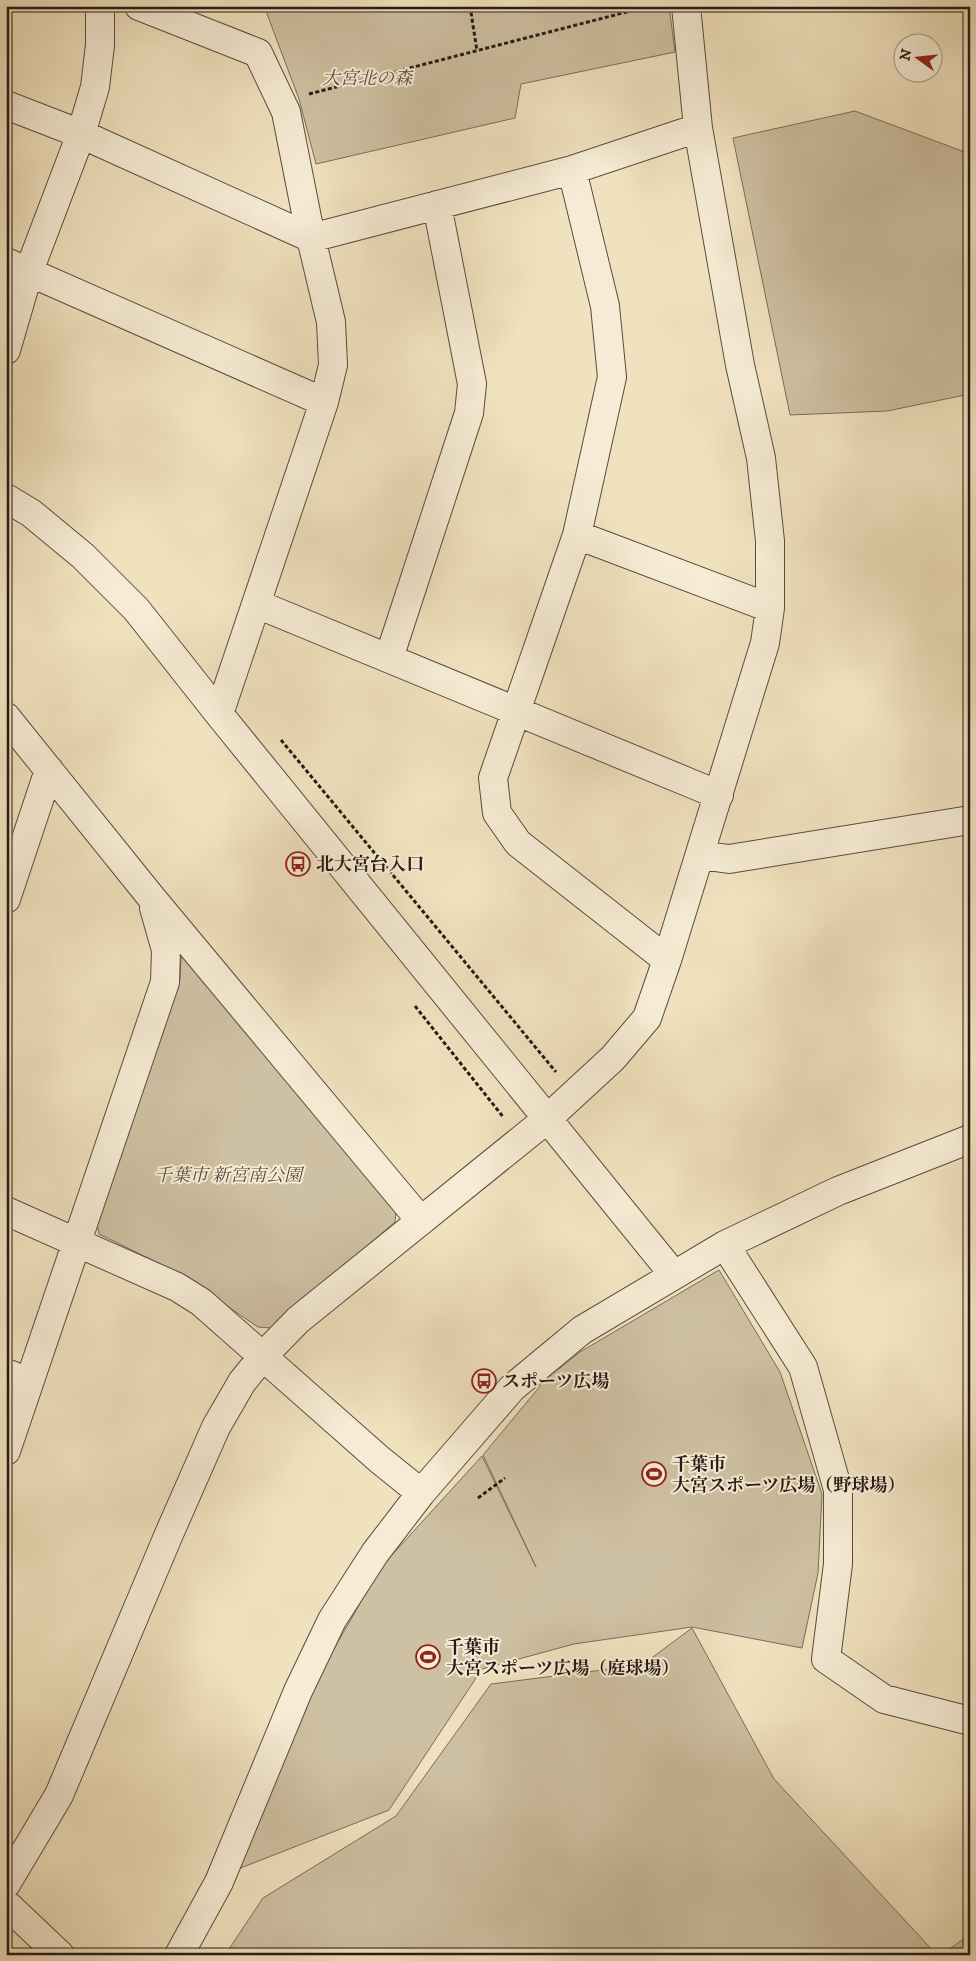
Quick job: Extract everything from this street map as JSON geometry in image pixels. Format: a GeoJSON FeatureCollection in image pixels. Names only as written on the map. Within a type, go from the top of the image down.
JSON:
{"type":"FeatureCollection","features":[{"type":"Feature","properties":{"kind":"street"},"geometry":{"type":"LineString","coordinates":[[6,350],[18,266],[81,134],[95,87],[100,45],[100,6]]}},
{"type":"Feature","properties":{"kind":"street"},"geometry":{"type":"LineString","coordinates":[[139,6],[258,53],[286,112],[311,238],[331,322],[333,365],[324,402],[219,714]]}},
{"type":"Feature","properties":{"kind":"street"},"geometry":{"type":"LineString","coordinates":[[6,1884],[59,1795],[216,1427],[242,1382],[263,1356],[298,1320],[548,1119],[613,1058],[647,1018],[720,795],[765,643],[770,608],[770,541],[761,458],[740,365],[698,128],[686,6]]}},
{"type":"Feature","properties":{"kind":"street"},"geometry":{"type":"LineString","coordinates":[[6,105],[81,134],[311,238],[572,170],[698,128]]}},
{"type":"Feature","properties":{"kind":"street"},"geometry":{"type":"LineString","coordinates":[[572,170],[605,306],[612,377],[577,535],[492,778],[498,813],[518,843],[667,960]]}},
{"type":"Feature","properties":{"kind":"street"},"geometry":{"type":"LineString","coordinates":[[389,658],[469,412],[472,384],[437,205]]}},
{"type":"Feature","properties":{"kind":"street"},"geometry":{"type":"LineString","coordinates":[[18,266],[324,402]]}},
{"type":"Feature","properties":{"kind":"street"},"geometry":{"type":"LineString","coordinates":[[6,498],[30,513],[83,556],[136,609],[674,1275]]}},
{"type":"Feature","properties":{"kind":"street"},"geometry":{"type":"LineString","coordinates":[[577,535],[770,608]]}},
{"type":"Feature","properties":{"kind":"street"},"geometry":{"type":"LineString","coordinates":[[257,604],[720,795]]}},
{"type":"Feature","properties":{"kind":"street"},"geometry":{"type":"LineString","coordinates":[[6,717],[151,897],[421,1222]]}},
{"type":"Feature","properties":{"kind":"street"},"geometry":{"type":"LineString","coordinates":[[6,898],[50,770]]}},
{"type":"Feature","properties":{"kind":"street"},"geometry":{"type":"LineString","coordinates":[[700,855],[729,858],[970,820]]}},
{"type":"Feature","properties":{"kind":"street"},"geometry":{"type":"LineString","coordinates":[[6,1451],[18,1378],[77,1243],[165,982],[166,950],[151,897]]}},
{"type":"Feature","properties":{"kind":"street"},"geometry":{"type":"LineString","coordinates":[[179,1955],[219,1882],[298,1691],[332,1620],[375,1553],[421,1493],[512,1388],[582,1330],[725,1245],[838,1191],[970,1139]]}},
{"type":"Feature","properties":{"kind":"street"},"geometry":{"type":"LineString","coordinates":[[6,1211],[177,1287],[201,1302],[380,1460],[421,1493]]}},
{"type":"Feature","properties":{"kind":"street"},"geometry":{"type":"LineString","coordinates":[[725,1245],[803,1367],[838,1490],[838,1564],[826,1659],[884,1698],[970,1722]]}},
{"type":"Feature","properties":{"kind":"street"},"geometry":{"type":"LineString","coordinates":[[6,1904],[60,1955]]}},
{"type":"Feature","properties":{"kind":"path"},"geometry":{"type":"LineString","coordinates":[[470,6],[477,51]]}},
{"type":"Feature","properties":{"kind":"path"},"geometry":{"type":"LineString","coordinates":[[281,101],[650,6]]}},
{"type":"Feature","properties":{"kind":"path"},"geometry":{"type":"LineString","coordinates":[[280,740],[560,1076]]}},
{"type":"Feature","properties":{"kind":"path"},"geometry":{"type":"LineString","coordinates":[[478,1498],[505,1478]]}},
{"type":"Feature","properties":{"kind":"green space","name":"大宮北の森"},"geometry":{"type":"Polygon","coordinates":[[[264,6],[669,6],[675,52],[521,84],[515,118],[316,164],[299,99],[264,6]]]}},
{"type":"Feature","properties":{"kind":"green space"},"geometry":{"type":"Polygon","coordinates":[[[855,111],[970,154],[970,394],[887,411],[790,415],[733,138],[855,111]]]}},
{"type":"Feature","properties":{"kind":"green space","name":"千葉市 新宮南公園"},"geometry":{"type":"Polygon","coordinates":[[[192,957],[396,1211],[395,1222],[271,1328],[258,1327],[177,1272],[99,1234],[97,1223],[180,979],[181,958],[192,957]]]}},
{"type":"Feature","properties":{"kind":"green space","name":"千葉市 大宮スポーツ広場（野球場）"},"geometry":{"type":"Polygon","coordinates":[[[719,1270],[780,1372],[822,1494],[818,1573],[802,1648],[692,1627],[574,1644],[482,1669],[389,1810],[238,1869],[305,1699],[381,1567],[482,1456],[536,1567],[483,1455],[546,1379],[580,1352],[719,1270]]]}},
{"type":"Feature","properties":{"kind":"green space"},"geometry":{"type":"Polygon","coordinates":[[[692,1628],[774,1779],[937,1955],[225,1955],[263,1898],[396,1816],[491,1684],[642,1665],[692,1628]]]}},
{"type":"Feature","properties":{"kind":"green space"},"geometry":{"type":"Polygon","coordinates":[[[970,1934],[970,1955],[942,1955],[970,1934]]]}},
{"type":"Feature","properties":{"kind":"place","name":"北大宮台入口"},"geometry":{"type":"Point","coordinates":[298,864]}},
{"type":"Feature","properties":{"kind":"place","name":"スポーツ広場"},"geometry":{"type":"Point","coordinates":[484,1381]}},
{"type":"Feature","properties":{"kind":"place","name":"千葉市 大宮スポーツ広場（野球場）"},"geometry":{"type":"Point","coordinates":[654,1474]}},
{"type":"Feature","properties":{"kind":"place","name":"千葉市 大宮スポーツ広場（庭球場）"},"geometry":{"type":"Point","coordinates":[428,1657]}}]}
